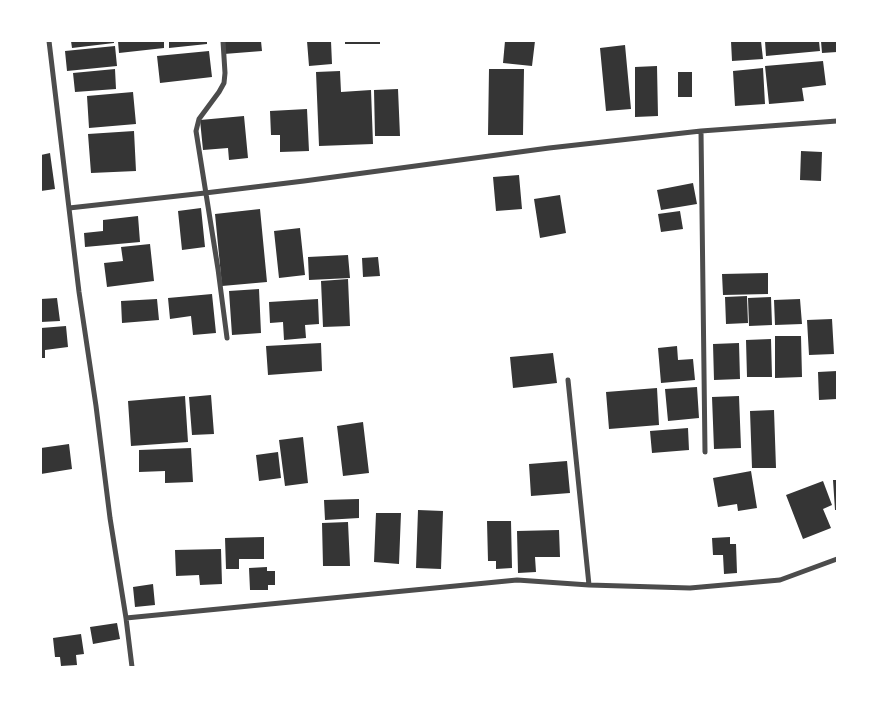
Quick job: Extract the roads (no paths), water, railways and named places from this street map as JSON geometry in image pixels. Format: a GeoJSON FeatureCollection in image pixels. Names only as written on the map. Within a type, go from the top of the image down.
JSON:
{"type":"FeatureCollection","features":[{"type":"Feature","properties":{"kind":"street"},"geometry":{"type":"LineString","coordinates":[[49,41],[79,292],[132,667]]}},
{"type":"Feature","properties":{"kind":"street"},"geometry":{"type":"LineString","coordinates":[[222,41],[224,83],[199,119],[196,131],[227,338]]}},
{"type":"Feature","properties":{"kind":"street"},"geometry":{"type":"LineString","coordinates":[[69,208],[205,193],[549,148],[701,131],[837,121]]}},
{"type":"Feature","properties":{"kind":"street"},"geometry":{"type":"LineString","coordinates":[[701,131],[705,452]]}},
{"type":"Feature","properties":{"kind":"street"},"geometry":{"type":"LineString","coordinates":[[568,380],[589,585]]}},
{"type":"Feature","properties":{"kind":"street"},"geometry":{"type":"LineString","coordinates":[[126,618],[517,580],[589,585],[690,588],[780,580],[837,559]]}}]}
